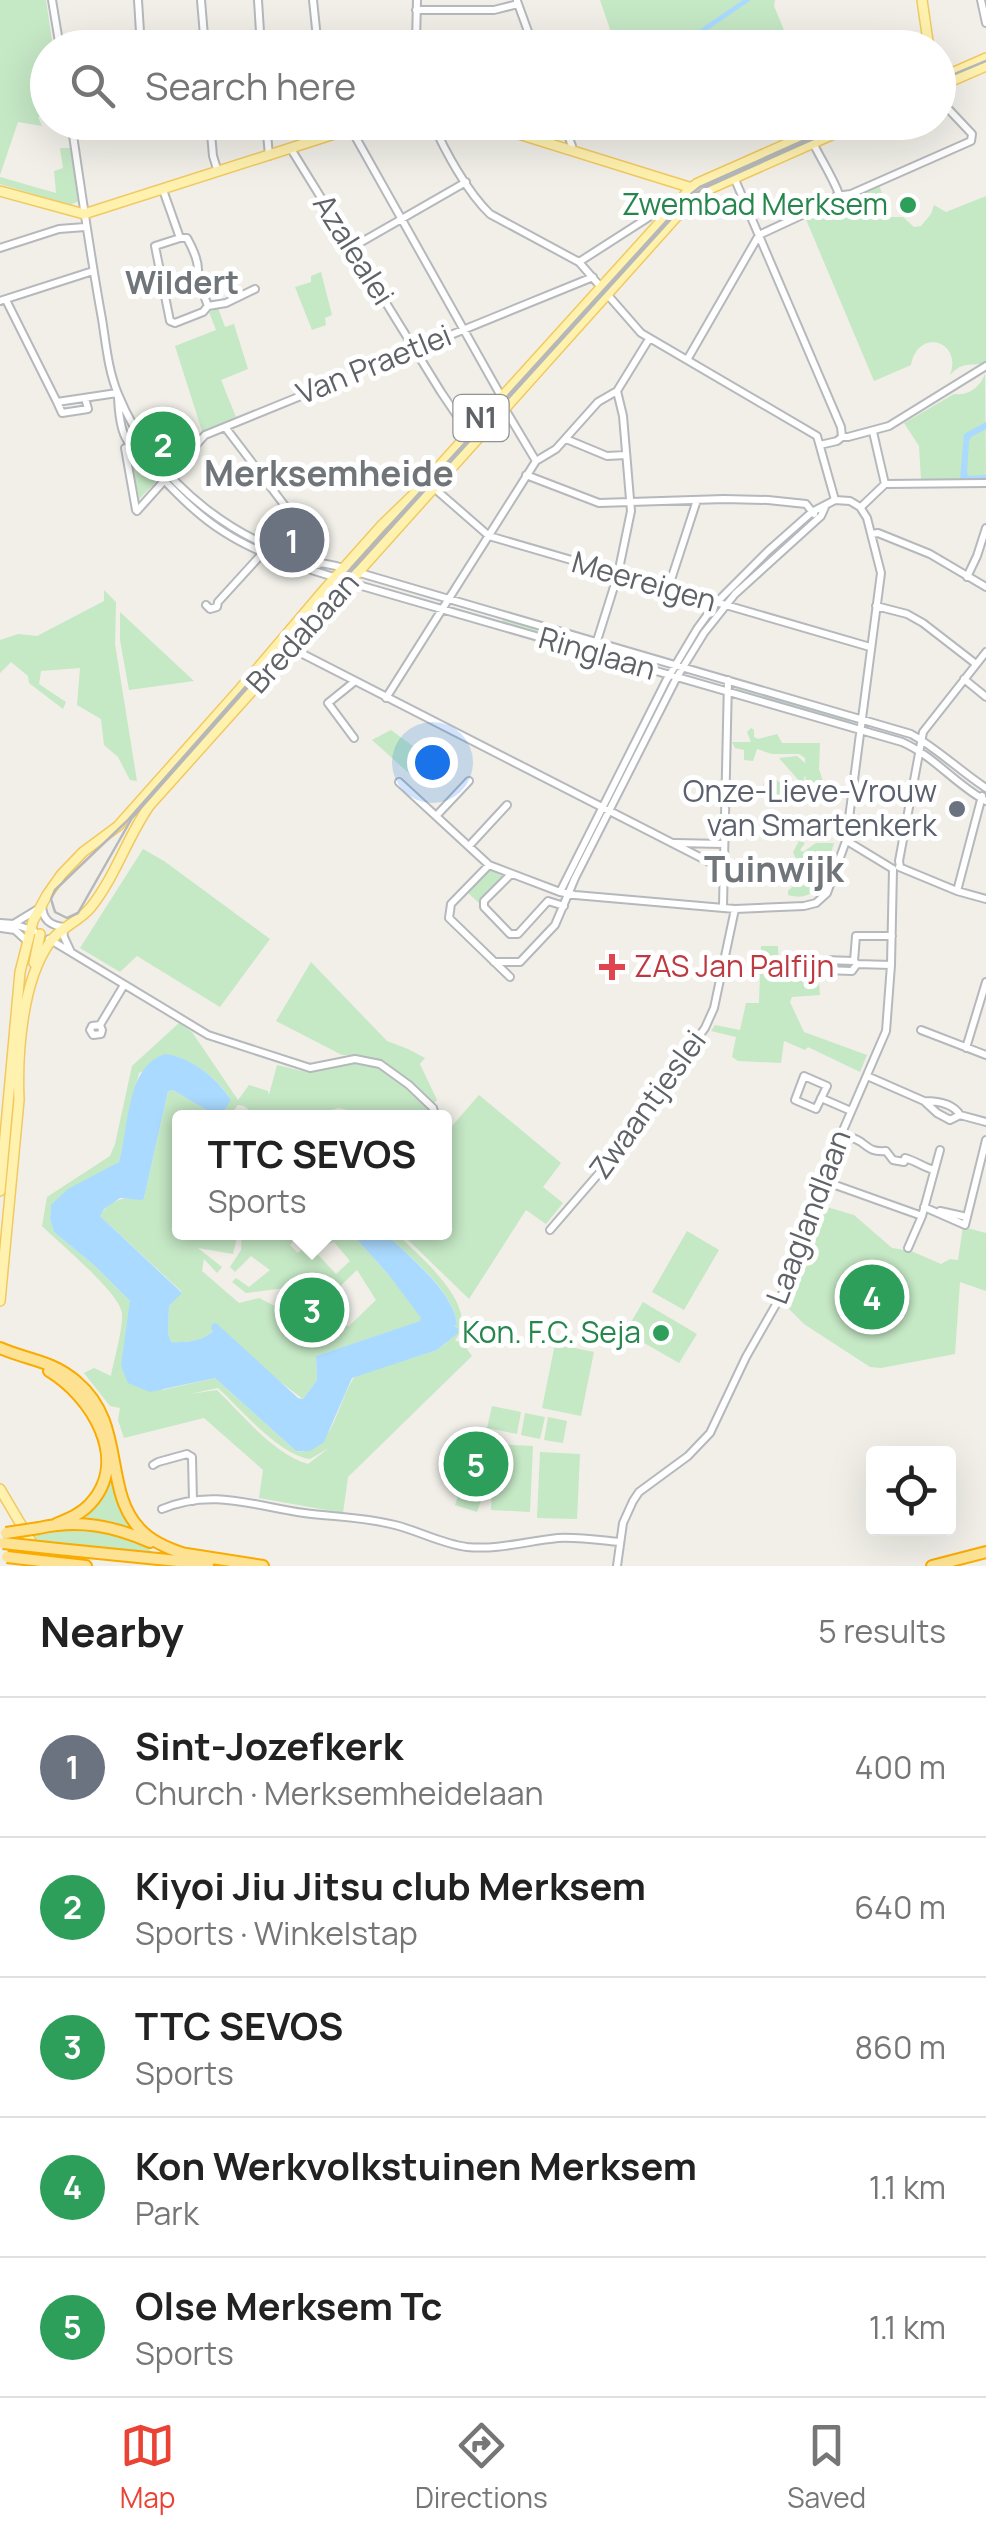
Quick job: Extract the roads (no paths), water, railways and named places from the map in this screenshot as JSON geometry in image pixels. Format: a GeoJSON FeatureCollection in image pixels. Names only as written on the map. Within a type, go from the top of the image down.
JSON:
{"type":"FeatureCollection","features":[{"type":"Feature","properties":{"kind":"highway"},"geometry":{"type":"LineString","coordinates":[[0,1348],[50,1365],[90,1394],[108,1430],[123,1498],[132,1518],[152,1540],[186,1554]]}},
{"type":"Feature","properties":{"kind":"highway"},"geometry":{"type":"LineString","coordinates":[[0,1357],[30,1364],[59,1378],[96,1419],[106,1449],[106,1479],[89,1506],[56,1524],[2,1538]]}},
{"type":"Feature","properties":{"kind":"highway"},"geometry":{"type":"LineString","coordinates":[[56,1524],[113,1528],[164,1549],[263,1566]]}},
{"type":"Feature","properties":{"kind":"highway"},"geometry":{"type":"LineString","coordinates":[[2,1538],[58,1549],[224,1566]]}},
{"type":"Feature","properties":{"kind":"highway"},"geometry":{"type":"LineString","coordinates":[[932,1566],[986,1552]]}},
{"type":"Feature","properties":{"kind":"highway"},"geometry":{"type":"LineString","coordinates":[[4,1557],[66,1566]]}},
{"type":"Feature","properties":{"kind":"highway"},"geometry":{"type":"LineString","coordinates":[[46,1564],[86,1566]]}},
{"type":"Feature","properties":{"kind":"main road"},"geometry":{"type":"LineString","coordinates":[[922,0],[926,30]]}},
{"type":"Feature","properties":{"kind":"main road"},"geometry":{"type":"LineString","coordinates":[[956,72],[986,62]]}},
{"type":"Feature","properties":{"kind":"main road"},"geometry":{"type":"LineString","coordinates":[[956,78],[986,62]]}},
{"type":"Feature","properties":{"kind":"main road"},"geometry":{"type":"LineString","coordinates":[[0,192],[84,214],[319,140]]}},
{"type":"Feature","properties":{"kind":"main road"},"geometry":{"type":"LineString","coordinates":[[537,140],[694,192]]}},
{"type":"Feature","properties":{"kind":"main road","name":"Bredabaan"},"geometry":{"type":"LineString","coordinates":[[0,1301],[20,972],[36,937],[64,928],[90,909],[153,800],[505,409],[694,192],[799,140]]}},
{"type":"Feature","properties":{"kind":"main road","name":"Bredabaan"},"geometry":{"type":"LineString","coordinates":[[732,173],[820,140]]}},
{"type":"Feature","properties":{"kind":"main road","name":"Bredabaan"},"geometry":{"type":"LineString","coordinates":[[0,1191],[40,906],[68,866],[118,826],[468,432],[605,291]]}},
{"type":"Feature","properties":{"kind":"main road"},"geometry":{"type":"LineString","coordinates":[[0,1489],[46,1564]]}},
{"type":"Feature","properties":{"kind":"main road"},"geometry":{"type":"LineString","coordinates":[[0,1498],[15,1516]]}},
{"type":"Feature","properties":{"kind":"street"},"geometry":{"type":"LineString","coordinates":[[52,0],[57,30]]}},
{"type":"Feature","properties":{"kind":"street"},"geometry":{"type":"LineString","coordinates":[[138,0],[140,30]]}},
{"type":"Feature","properties":{"kind":"street"},"geometry":{"type":"LineString","coordinates":[[202,0],[204,30]]}},
{"type":"Feature","properties":{"kind":"street"},"geometry":{"type":"LineString","coordinates":[[258,0],[260,30]]}},
{"type":"Feature","properties":{"kind":"street"},"geometry":{"type":"LineString","coordinates":[[313,0],[316,30]]}},
{"type":"Feature","properties":{"kind":"street"},"geometry":{"type":"LineString","coordinates":[[417,30],[419,0]]}},
{"type":"Feature","properties":{"kind":"street"},"geometry":{"type":"LineString","coordinates":[[981,0],[986,23]]}},
{"type":"Feature","properties":{"kind":"street"},"geometry":{"type":"LineString","coordinates":[[418,10],[494,10],[517,2],[527,30]]}},
{"type":"Feature","properties":{"kind":"street"},"geometry":{"type":"LineString","coordinates":[[687,360],[759,234],[840,194],[851,194],[968,142],[973,133],[956,116]]}},
{"type":"Feature","properties":{"kind":"street"},"geometry":{"type":"LineString","coordinates":[[74,140],[85,227],[118,394],[122,435],[210,523],[262,553],[318,567]]}},
{"type":"Feature","properties":{"kind":"street"},"geometry":{"type":"LineString","coordinates":[[212,140],[218,172]]}},
{"type":"Feature","properties":{"kind":"street"},"geometry":{"type":"LineString","coordinates":[[267,140],[268,156]]}},
{"type":"Feature","properties":{"kind":"street"},"geometry":{"type":"LineString","coordinates":[[357,140],[501,396]]}},
{"type":"Feature","properties":{"kind":"street"},"geometry":{"type":"LineString","coordinates":[[439,140],[490,214],[579,262],[641,334],[817,436],[835,500]]}},
{"type":"Feature","properties":{"kind":"street"},"geometry":{"type":"LineString","coordinates":[[570,140],[572,151]]}},
{"type":"Feature","properties":{"kind":"street"},"geometry":{"type":"LineString","coordinates":[[813,143],[840,194]]}},
{"type":"Feature","properties":{"kind":"street","name":"Azalealei"},"geometry":{"type":"LineString","coordinates":[[291,149],[468,432]]}},
{"type":"Feature","properties":{"kind":"street"},"geometry":{"type":"LineString","coordinates":[[732,173],[842,427],[842,436],[837,441],[820,445]]}},
{"type":"Feature","properties":{"kind":"street"},"geometry":{"type":"LineString","coordinates":[[351,248],[466,182]]}},
{"type":"Feature","properties":{"kind":"street"},"geometry":{"type":"LineString","coordinates":[[164,190],[180,238]]}},
{"type":"Feature","properties":{"kind":"street"},"geometry":{"type":"LineString","coordinates":[[579,262],[648,218]]}},
{"type":"Feature","properties":{"kind":"street"},"geometry":{"type":"LineString","coordinates":[[0,248],[60,229],[85,227]]}},
{"type":"Feature","properties":{"kind":"street"},"geometry":{"type":"LineString","coordinates":[[208,306],[187,238],[156,246],[170,321],[176,323],[255,289]]}},
{"type":"Feature","properties":{"kind":"street"},"geometry":{"type":"LineString","coordinates":[[93,271],[3,303],[57,402],[118,394]]}},
{"type":"Feature","properties":{"kind":"street","name":"Van Praetlei"},"geometry":{"type":"LineString","coordinates":[[124,448],[137,511],[205,435],[593,278]]}},
{"type":"Feature","properties":{"kind":"street"},"geometry":{"type":"LineString","coordinates":[[386,698],[536,461],[556,449],[598,402],[616,391],[649,338]]}},
{"type":"Feature","properties":{"kind":"street"},"geometry":{"type":"LineString","coordinates":[[842,436],[848,438],[889,426],[986,366]]}},
{"type":"Feature","properties":{"kind":"street"},"geometry":{"type":"LineString","coordinates":[[594,653],[618,574],[632,502],[616,391]]}},
{"type":"Feature","properties":{"kind":"street"},"geometry":{"type":"LineString","coordinates":[[118,394],[166,477],[249,538],[318,567]]}},
{"type":"Feature","properties":{"kind":"street"},"geometry":{"type":"LineString","coordinates":[[505,409],[536,461]]}},
{"type":"Feature","properties":{"kind":"street"},"geometry":{"type":"LineString","coordinates":[[226,427],[318,550],[318,567]]}},
{"type":"Feature","properties":{"kind":"street"},"geometry":{"type":"LineString","coordinates":[[872,432],[885,484]]}},
{"type":"Feature","properties":{"kind":"street"},"geometry":{"type":"LineString","coordinates":[[566,439],[607,456],[626,454]]}},
{"type":"Feature","properties":{"kind":"street"},"geometry":{"type":"LineString","coordinates":[[526,475],[599,502],[768,500],[806,504],[814,516]]}},
{"type":"Feature","properties":{"kind":"street"},"geometry":{"type":"LineString","coordinates":[[860,507],[885,484],[986,483]]}},
{"type":"Feature","properties":{"kind":"street","name":"Meereigen"},"geometry":{"type":"LineString","coordinates":[[434,488],[489,536],[870,648]]}},
{"type":"Feature","properties":{"kind":"street"},"geometry":{"type":"LineString","coordinates":[[668,589],[696,500]]}},
{"type":"Feature","properties":{"kind":"street"},"geometry":{"type":"LineString","coordinates":[[399,782],[489,865],[564,893],[735,908],[816,904],[827,893],[846,841],[881,574],[868,518],[860,507],[850,501],[835,500],[824,507],[725,606],[688,651]]}},
{"type":"Feature","properties":{"kind":"street"},"geometry":{"type":"LineString","coordinates":[[218,602],[292,514]]}},
{"type":"Feature","properties":{"kind":"street"},"geometry":{"type":"LineString","coordinates":[[494,962],[520,962],[554,925],[564,906],[564,893],[605,810],[673,676],[716,603],[768,550],[814,516]]}},
{"type":"Feature","properties":{"kind":"street"},"geometry":{"type":"LineString","coordinates":[[967,577],[986,528]]}},
{"type":"Feature","properties":{"kind":"street"},"geometry":{"type":"LineString","coordinates":[[872,534],[917,548],[986,587]]}},
{"type":"Feature","properties":{"kind":"street","name":"Ringlaan"},"geometry":{"type":"LineString","coordinates":[[318,567],[344,569],[911,734],[983,786]]}},
{"type":"Feature","properties":{"kind":"street","name":"Ringlaan"},"geometry":{"type":"LineString","coordinates":[[318,567],[336,578],[442,610],[902,742],[985,800]]}},
{"type":"Feature","properties":{"kind":"street"},"geometry":{"type":"LineString","coordinates":[[876,606],[907,614],[923,623],[976,664]]}},
{"type":"Feature","properties":{"kind":"street"},"geometry":{"type":"LineString","coordinates":[[290,648],[723,869]]}},
{"type":"Feature","properties":{"kind":"street"},"geometry":{"type":"LineString","coordinates":[[921,739],[986,652]]}},
{"type":"Feature","properties":{"kind":"street"},"geometry":{"type":"LineString","coordinates":[[964,679],[986,697]]}},
{"type":"Feature","properties":{"kind":"street"},"geometry":{"type":"LineString","coordinates":[[724,906],[728,680]]}},
{"type":"Feature","properties":{"kind":"street"},"geometry":{"type":"LineString","coordinates":[[354,682],[328,703],[354,738]]}},
{"type":"Feature","properties":{"kind":"street","name":"Laaglandlaan"},"geometry":{"type":"LineString","coordinates":[[618,1566],[627,1510],[639,1492],[688,1456],[715,1423],[746,1356],[784,1292],[840,1134],[886,1031],[896,868],[921,739]]}},
{"type":"Feature","properties":{"kind":"street"},"geometry":{"type":"LineString","coordinates":[[437,815],[469,780]]}},
{"type":"Feature","properties":{"kind":"street"},"geometry":{"type":"LineString","coordinates":[[957,891],[985,800],[983,786]]}},
{"type":"Feature","properties":{"kind":"street"},"geometry":{"type":"LineString","coordinates":[[469,846],[507,806]]}},
{"type":"Feature","properties":{"kind":"street"},"geometry":{"type":"LineString","coordinates":[[846,841],[905,872],[986,900]]}},
{"type":"Feature","properties":{"kind":"street"},"geometry":{"type":"LineString","coordinates":[[670,842],[724,844]]}},
{"type":"Feature","properties":{"kind":"street"},"geometry":{"type":"LineString","coordinates":[[489,865],[451,904],[449,918],[510,978]]}},
{"type":"Feature","properties":{"kind":"street"},"geometry":{"type":"LineString","coordinates":[[510,874],[484,901],[484,907],[510,934],[518,934],[548,901],[564,906]]}},
{"type":"Feature","properties":{"kind":"street"},"geometry":{"type":"LineString","coordinates":[[0,925],[14,924],[40,906],[48,922],[64,928],[72,954]]}},
{"type":"Feature","properties":{"kind":"street","name":"Zwaantjeslei"},"geometry":{"type":"LineString","coordinates":[[550,1230],[601,1171],[708,1023],[717,998],[735,908]]}},
{"type":"Feature","properties":{"kind":"street"},"geometry":{"type":"LineString","coordinates":[[14,924],[208,1035],[310,1068],[355,1059],[380,1064],[433,1110]]}},
{"type":"Feature","properties":{"kind":"street"},"geometry":{"type":"LineString","coordinates":[[0,925],[36,937]]}},
{"type":"Feature","properties":{"kind":"street"},"geometry":{"type":"LineString","coordinates":[[891,965],[856,962],[856,936],[892,936]]}},
{"type":"Feature","properties":{"kind":"street"},"geometry":{"type":"LineString","coordinates":[[966,1048],[986,982]]}},
{"type":"Feature","properties":{"kind":"street"},"geometry":{"type":"LineString","coordinates":[[100,1025],[124,985]]}},
{"type":"Feature","properties":{"kind":"street"},"geometry":{"type":"LineString","coordinates":[[921,1030],[986,1055]]}},
{"type":"Feature","properties":{"kind":"street"},"geometry":{"type":"LineString","coordinates":[[804,1076],[827,1086],[821,1098],[816,1110],[794,1100],[804,1076]]}},
{"type":"Feature","properties":{"kind":"street"},"geometry":{"type":"LineString","coordinates":[[867,1076],[924,1101],[950,1120],[960,1115],[986,1122]]}},
{"type":"Feature","properties":{"kind":"street"},"geometry":{"type":"LineString","coordinates":[[821,1098],[851,1111]]}},
{"type":"Feature","properties":{"kind":"street"},"geometry":{"type":"LineString","coordinates":[[840,1134],[859,1140],[867,1149],[886,1151],[893,1160],[914,1160],[934,1170]]}},
{"type":"Feature","properties":{"kind":"street"},"geometry":{"type":"LineString","coordinates":[[924,1206],[966,1221],[986,1140]]}},
{"type":"Feature","properties":{"kind":"street"},"geometry":{"type":"LineString","coordinates":[[908,1248],[922,1216],[940,1150]]}},
{"type":"Feature","properties":{"kind":"street"},"geometry":{"type":"LineString","coordinates":[[824,1181],[922,1216]]}},
{"type":"Feature","properties":{"kind":"street"},"geometry":{"type":"LineString","coordinates":[[153,1465],[188,1454],[192,1457],[193,1501]]}},
{"type":"Feature","properties":{"kind":"street"},"geometry":{"type":"LineString","coordinates":[[162,1510],[193,1501],[235,1499],[309,1514],[378,1521],[456,1546],[502,1548],[560,1538],[619,1542]]}},
{"type":"Feature","properties":{"kind":"water"},"geometry":{"type":"Polygon","coordinates":[[[743,0],[751,0],[708,30],[699,30],[743,0]]]}},
{"type":"Feature","properties":{"kind":"water"},"geometry":{"type":"Polygon","coordinates":[[[986,422],[986,429],[969,441],[967,473],[986,475],[986,480],[960,479],[964,434],[986,422]]]}},
{"type":"Feature","properties":{"kind":"water"},"geometry":{"type":"Polygon","coordinates":[[[166,1054],[185,1060],[203,1070],[231,1100],[224,1110],[206,1110],[173,1090],[168,1091],[144,1198],[120,1198],[100,1216],[182,1293],[169,1306],[171,1342],[204,1337],[216,1323],[303,1399],[317,1380],[316,1356],[420,1321],[388,1274],[357,1240],[392,1240],[428,1274],[453,1311],[458,1333],[437,1350],[352,1378],[324,1442],[310,1451],[296,1451],[215,1378],[150,1392],[128,1383],[121,1366],[130,1301],[54,1232],[51,1205],[68,1189],[119,1162],[136,1084],[153,1060],[166,1054]]]}},
{"type":"Feature","properties":{"kind":"tram line"},"geometry":{"type":"LineString","coordinates":[[956,74],[986,61]]}},
{"type":"Feature","properties":{"kind":"tram line"},"geometry":{"type":"LineString","coordinates":[[805,140],[691,194],[324,598],[127,821],[55,890],[51,899],[55,912],[67,918],[78,913],[132,818],[692,196],[811,140]]}},
{"type":"Feature","properties":{"kind":"place","name":"Zwembad Merksem"},"geometry":{"type":"Point","coordinates":[908,205]}},
{"type":"Feature","properties":{"kind":"place","name":"Kiyoi Jiu Jitsu club Merksem"},"geometry":{"type":"Point","coordinates":[163,444]}},
{"type":"Feature","properties":{"kind":"place","name":"Sint-Jozefkerk"},"geometry":{"type":"Point","coordinates":[292,540]}},
{"type":"Feature","properties":{"kind":"place","name":"Onze-Lieve-Vrouw van Smartenkerk"},"geometry":{"type":"Point","coordinates":[957,809]}},
{"type":"Feature","properties":{"kind":"place","name":"ZAS Jan Palfijn"},"geometry":{"type":"Point","coordinates":[612,967]}},
{"type":"Feature","properties":{"kind":"place","name":"Kon Werkvolkstuinen Merksem"},"geometry":{"type":"Point","coordinates":[872,1297]}},
{"type":"Feature","properties":{"kind":"place","name":"TTC SEVOS"},"geometry":{"type":"Point","coordinates":[312,1310]}},
{"type":"Feature","properties":{"kind":"place","name":"Kon. F.C. Seja"},"geometry":{"type":"Point","coordinates":[661,1333]}},
{"type":"Feature","properties":{"kind":"place","name":"Olse Merksem Tc"},"geometry":{"type":"Point","coordinates":[476,1464]}},
{"type":"Feature","properties":{"kind":"district","name":"Wildert"},"geometry":{"type":"Point","coordinates":[182,283]}},
{"type":"Feature","properties":{"kind":"district","name":"Merksemheide"},"geometry":{"type":"Point","coordinates":[329,474]}},
{"type":"Feature","properties":{"kind":"district","name":"Tuinwijk"},"geometry":{"type":"Point","coordinates":[774,870]}}]}
